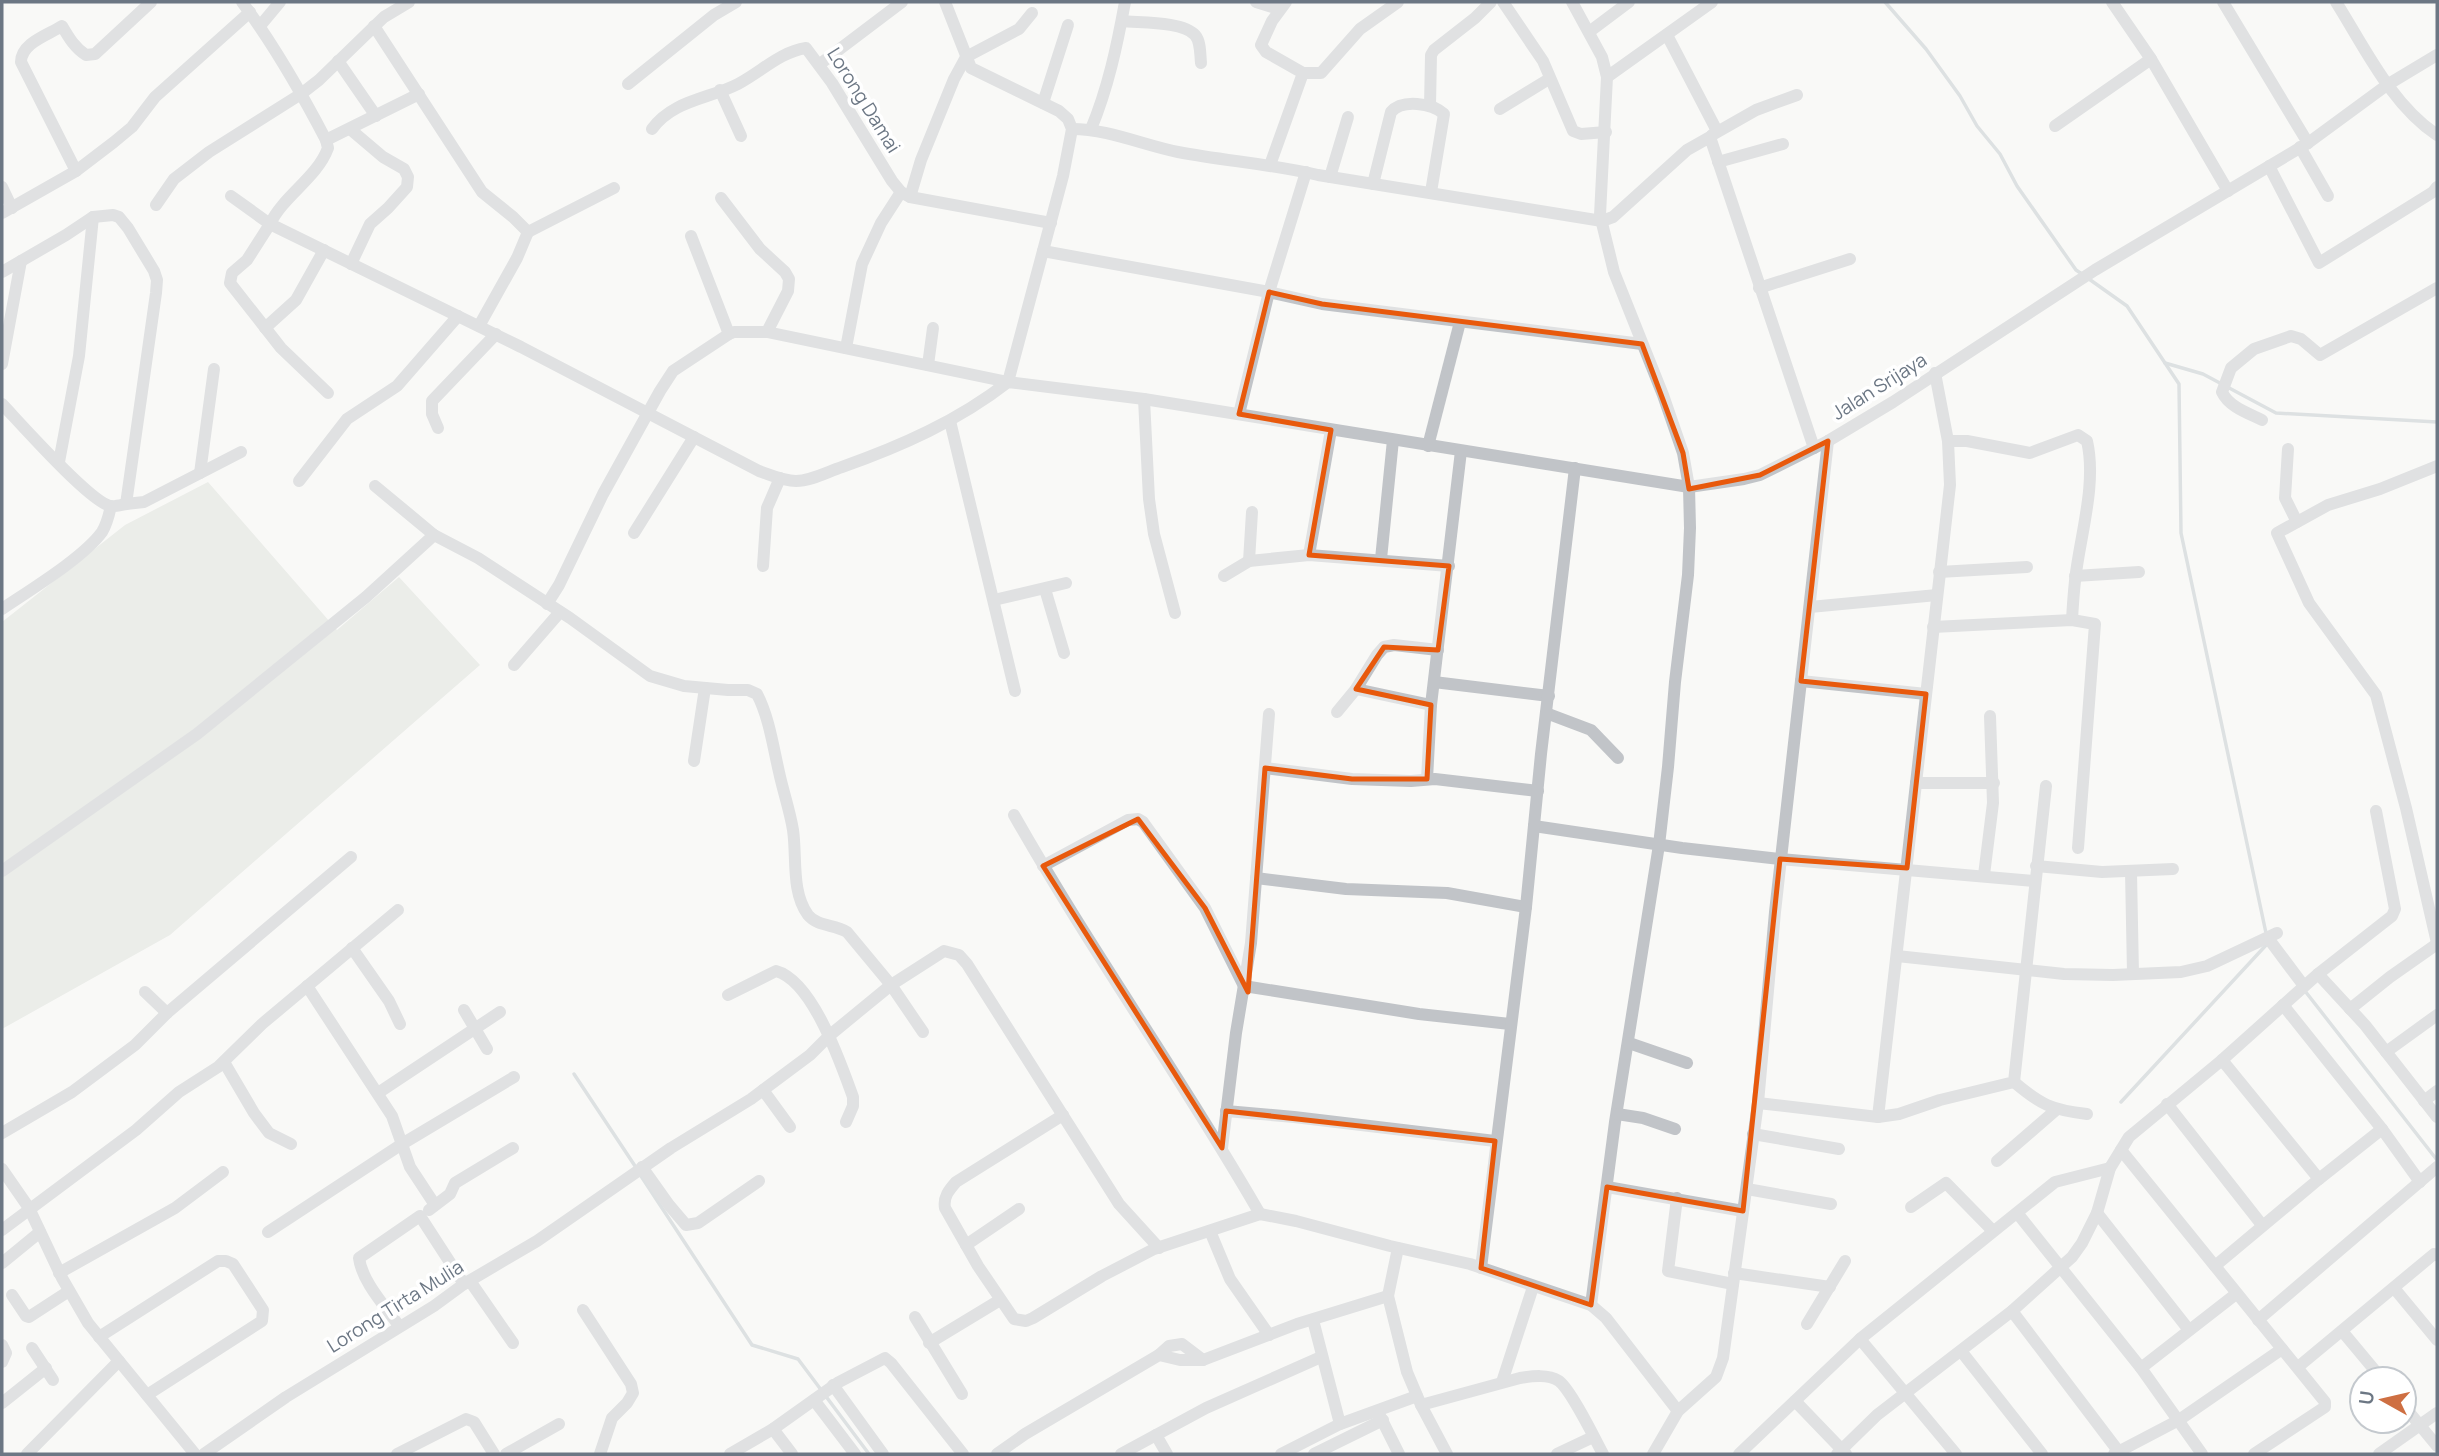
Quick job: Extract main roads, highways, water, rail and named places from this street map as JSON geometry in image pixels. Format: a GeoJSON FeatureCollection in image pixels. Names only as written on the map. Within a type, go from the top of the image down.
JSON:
{"type":"FeatureCollection","features":[{"type":"Feature","properties":{"kind":"waterway"},"geometry":{"type":"LineString","coordinates":[[1885,2],[1926,49],[1960,96],[1977,126],[2000,154],[2017,186],[2076,270],[2082,274]]}},
{"type":"Feature","properties":{"kind":"waterway"},"geometry":{"type":"LineString","coordinates":[[2089,279],[2127,306],[2179,384],[2181,533],[2266,933]]}},
{"type":"Feature","properties":{"kind":"waterway"},"geometry":{"type":"LineString","coordinates":[[2165,363],[2203,374],[2276,413],[2437,422]]}},
{"type":"Feature","properties":{"kind":"waterway"},"geometry":{"type":"LineString","coordinates":[[2121,1102],[2268,943]]}},
{"type":"Feature","properties":{"kind":"waterway"},"geometry":{"type":"LineString","coordinates":[[2305,991],[2437,1160]]}},
{"type":"Feature","properties":{"kind":"waterway"},"geometry":{"type":"LineString","coordinates":[[574,1074],[637,1169]]}},
{"type":"Feature","properties":{"kind":"waterway"},"geometry":{"type":"LineString","coordinates":[[641,1176],[752,1345],[798,1359],[869,1454]]}}]}
